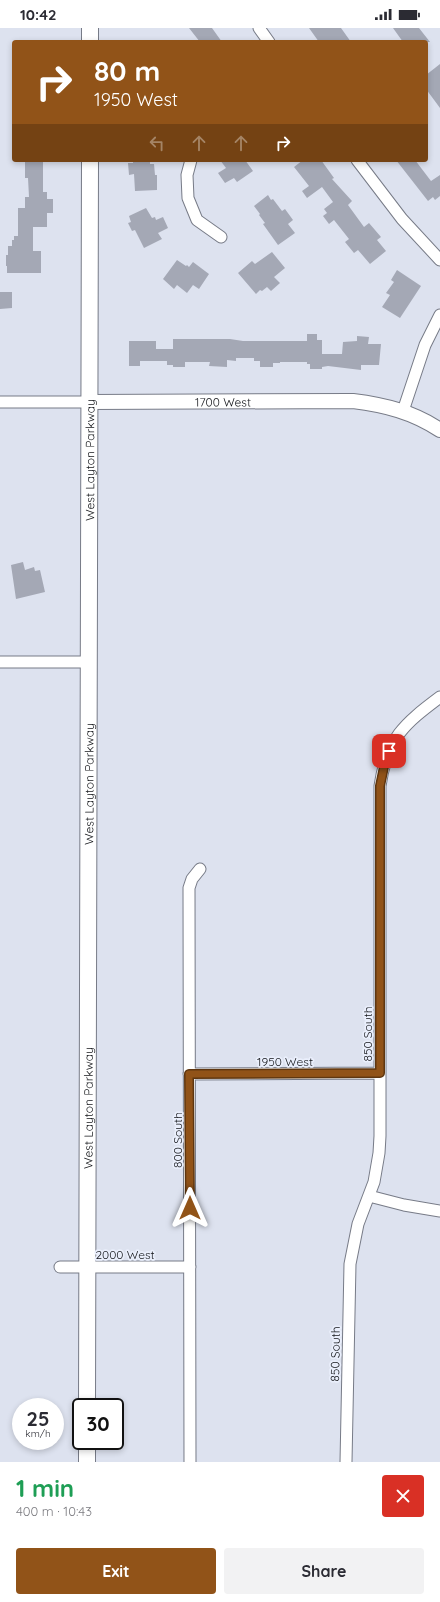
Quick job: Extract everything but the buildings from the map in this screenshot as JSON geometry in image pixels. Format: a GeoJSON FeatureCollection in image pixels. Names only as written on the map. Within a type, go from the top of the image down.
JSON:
{"type":"FeatureCollection","features":[{"type":"Feature","properties":{"kind":"main road"},"geometry":{"type":"LineString","coordinates":[[90,28],[90,40]]}},
{"type":"Feature","properties":{"kind":"main road","name":"West Layton Parkway"},"geometry":{"type":"LineString","coordinates":[[87,1398],[86,1267],[90,162]]}},
{"type":"Feature","properties":{"kind":"main road"},"geometry":{"type":"LineString","coordinates":[[87,1450],[87,1462]]}},
{"type":"Feature","properties":{"kind":"street"},"geometry":{"type":"LineString","coordinates":[[259,28],[268,40]]}},
{"type":"Feature","properties":{"kind":"street"},"geometry":{"type":"LineString","coordinates":[[190,162],[187,175],[188,198],[197,220],[221,237]]}},
{"type":"Feature","properties":{"kind":"street"},"geometry":{"type":"LineString","coordinates":[[359,162],[402,219],[440,260]]}},
{"type":"Feature","properties":{"kind":"street"},"geometry":{"type":"LineString","coordinates":[[403,411],[425,345],[440,315]]}},
{"type":"Feature","properties":{"kind":"street","name":"1700 West"},"geometry":{"type":"LineString","coordinates":[[0,402],[353,401],[381,405],[403,411],[425,420],[440,430]]}},
{"type":"Feature","properties":{"kind":"street"},"geometry":{"type":"LineString","coordinates":[[0,662],[88,662]]}},
{"type":"Feature","properties":{"kind":"street","name":"850 South"},"geometry":{"type":"LineString","coordinates":[[346,1462],[350,1264],[358,1224],[374,1182],[379,1153],[380,786],[389,751],[403,728],[412,718],[440,697]]}},
{"type":"Feature","properties":{"kind":"street","name":"800 South"},"geometry":{"type":"LineString","coordinates":[[190,1462],[189,888],[192,879],[200,868]]}},
{"type":"Feature","properties":{"kind":"street","name":"1950 West"},"geometry":{"type":"LineString","coordinates":[[189,1074],[380,1073]]}},
{"type":"Feature","properties":{"kind":"street"},"geometry":{"type":"LineString","coordinates":[[369,1196],[404,1205],[440,1211]]}},
{"type":"Feature","properties":{"kind":"street","name":"2000 West"},"geometry":{"type":"LineString","coordinates":[[60,1267],[190,1267]]}},
{"type":"Feature","properties":{"kind":"route"},"geometry":{"type":"LineString","coordinates":[[190,1208],[189,1074],[380,1073],[380,786],[389,751]]}}]}
